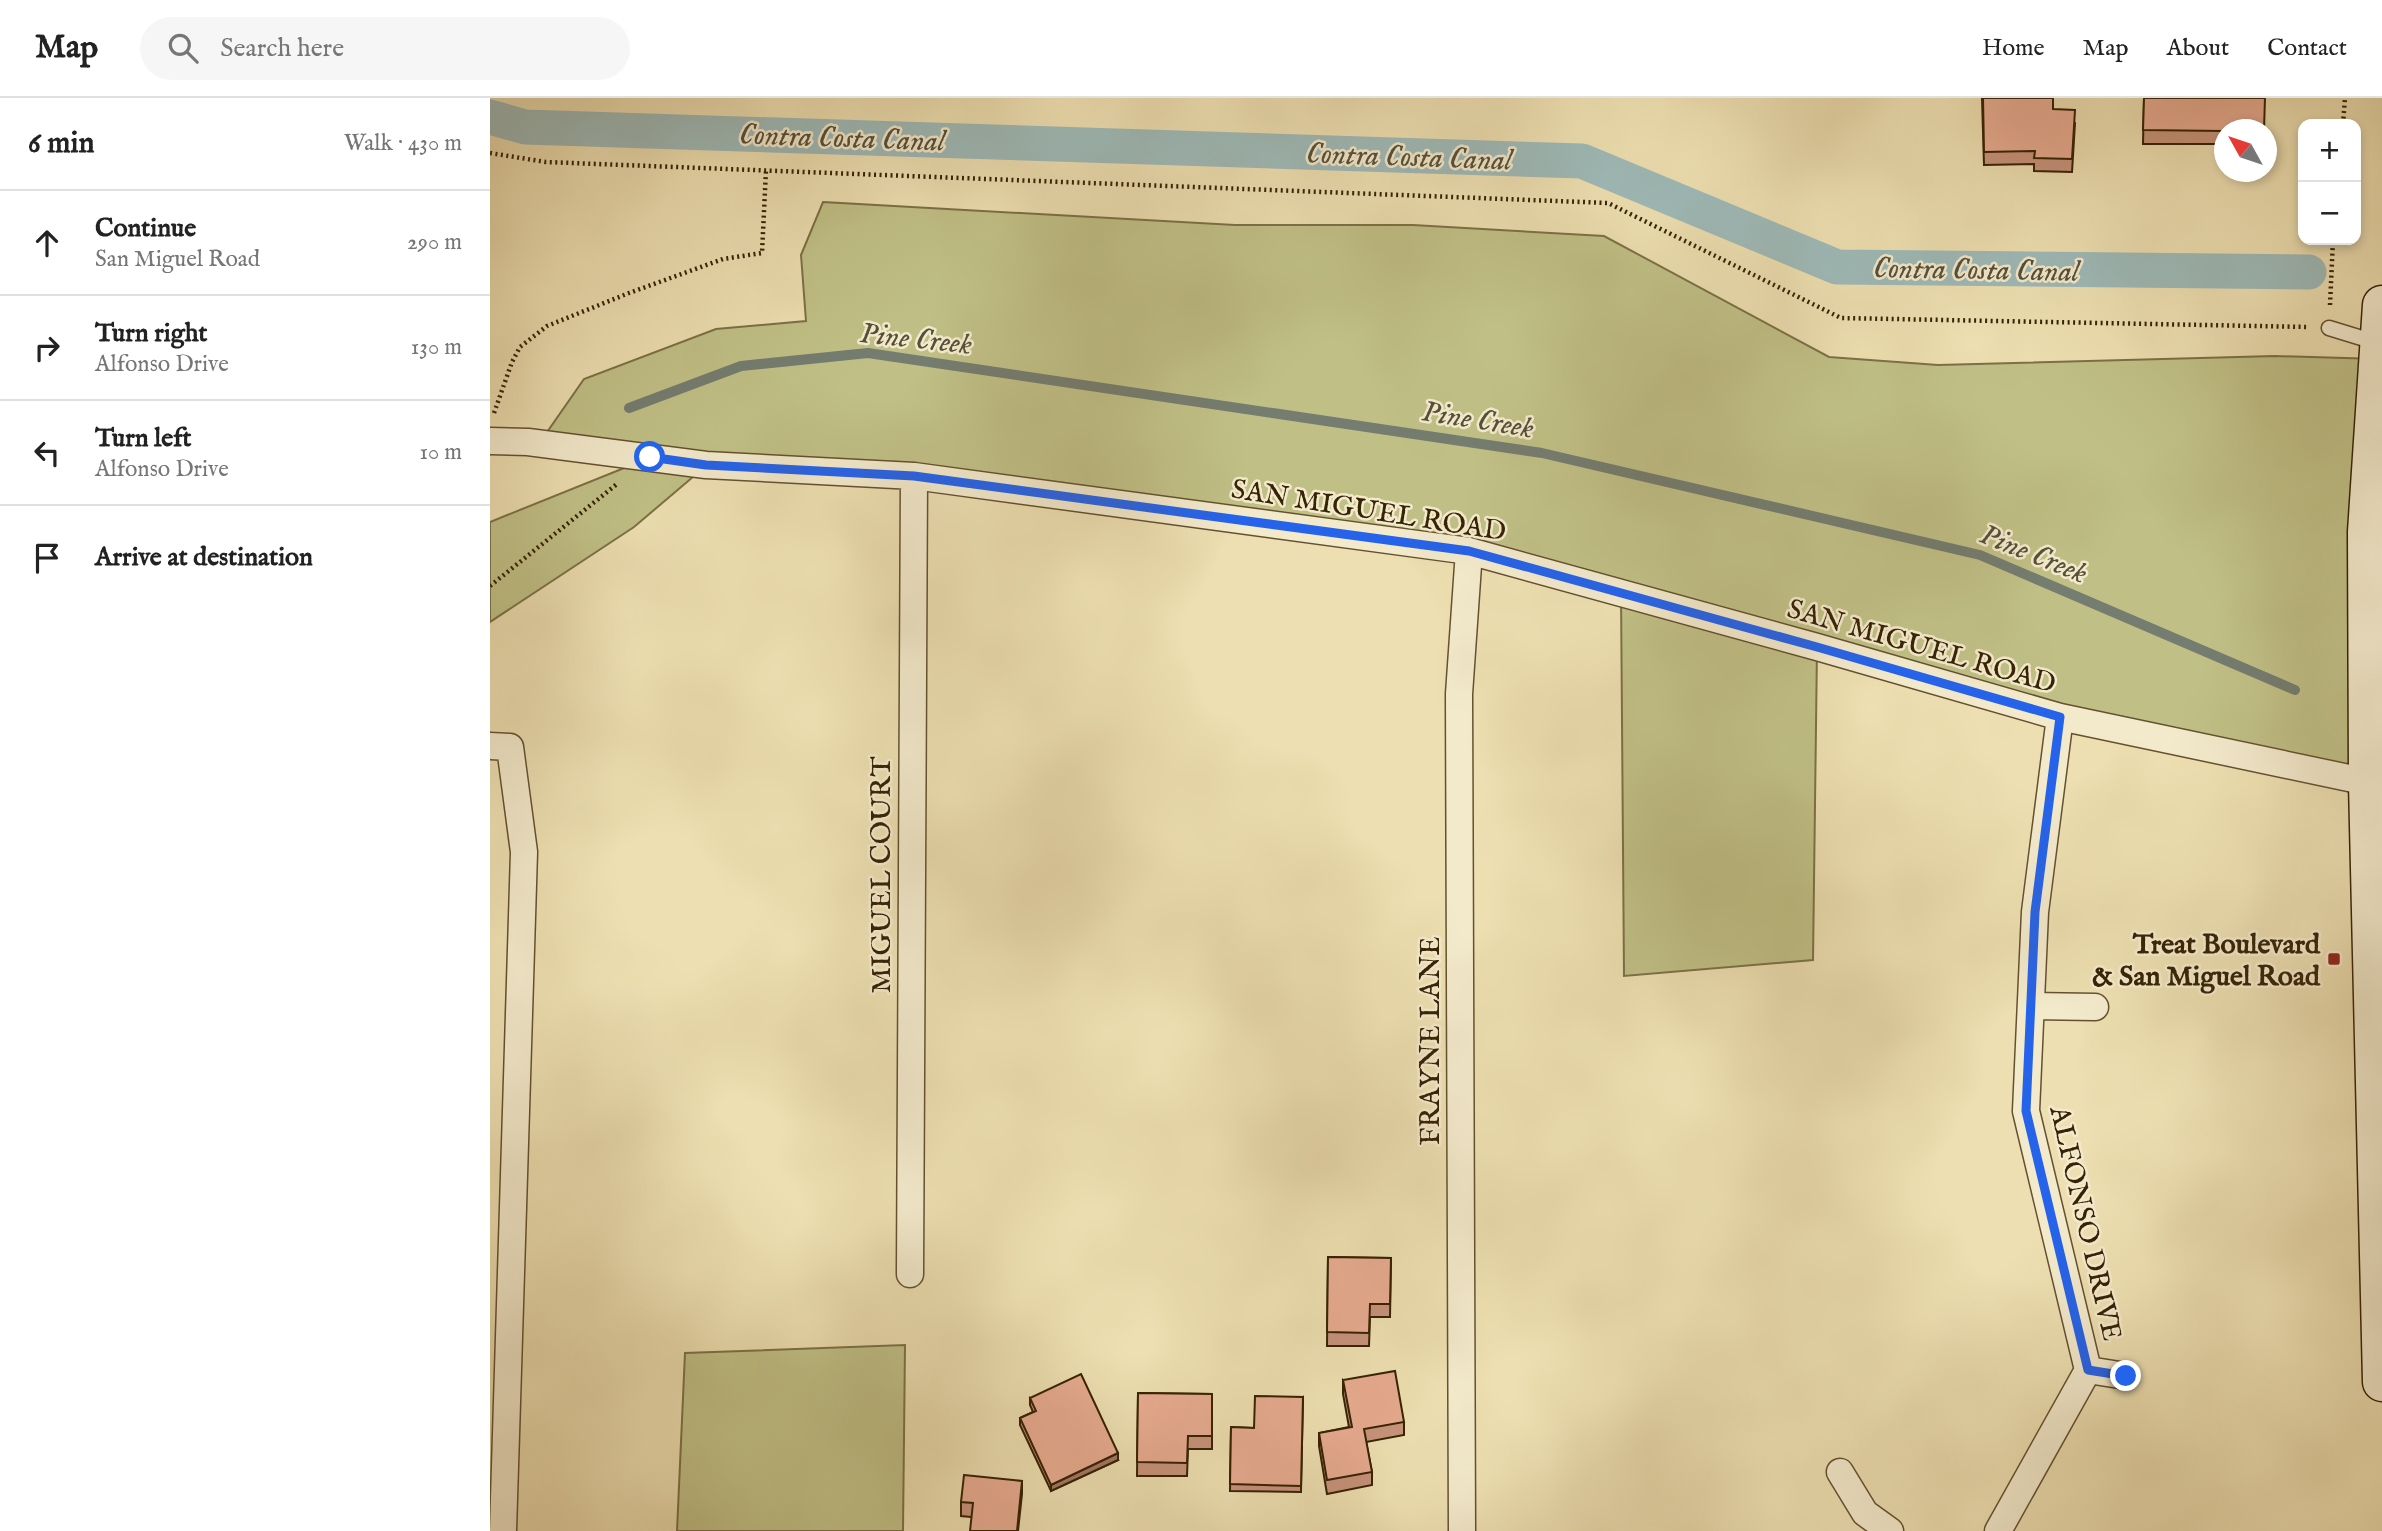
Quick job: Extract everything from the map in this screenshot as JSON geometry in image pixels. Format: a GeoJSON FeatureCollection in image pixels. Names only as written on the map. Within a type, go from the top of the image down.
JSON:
{"type":"FeatureCollection","features":[{"type":"Feature","properties":{"kind":"main road"},"geometry":{"type":"LineString","coordinates":[[2382,305],[2367,532],[2375,784],[2382,1382]]}},
{"type":"Feature","properties":{"kind":"street","name":"SAN MIGUEL ROAD"},"geometry":{"type":"LineString","coordinates":[[491,441],[528,442],[706,465],[914,476],[1469,551],[2060,717],[2375,784]]}},
{"type":"Feature","properties":{"kind":"street","name":"MIGUEL COURT"},"geometry":{"type":"LineString","coordinates":[[910,1274],[914,476]]}},
{"type":"Feature","properties":{"kind":"street","name":"FRAYNE LANE"},"geometry":{"type":"LineString","coordinates":[[1462,1531],[1459,694],[1469,551]]}},
{"type":"Feature","properties":{"kind":"street","name":"ALFONSO DRIVE"},"geometry":{"type":"LineString","coordinates":[[1998,1531],[2088,1370],[2026,1111],[2035,912],[2060,717]]}},
{"type":"Feature","properties":{"kind":"street"},"geometry":{"type":"LineString","coordinates":[[500,747],[524,852],[503,1531]]}},
{"type":"Feature","properties":{"kind":"street"},"geometry":{"type":"LineString","coordinates":[[2031,1006],[2095,1007]]}},
{"type":"Feature","properties":{"kind":"street","name":"ALFONSO DRIVE"},"geometry":{"type":"LineString","coordinates":[[2088,1370],[2126,1376]]}},
{"type":"Feature","properties":{"kind":"street"},"geometry":{"type":"LineString","coordinates":[[1840,1472],[1865,1513],[1890,1531]]}},
{"type":"Feature","properties":{"kind":"lane"},"geometry":{"type":"LineString","coordinates":[[2329,328],[2380,343]]}},
{"type":"Feature","properties":{"kind":"path"},"geometry":{"type":"LineString","coordinates":[[2343,119],[2345,98]]}},
{"type":"Feature","properties":{"kind":"path"},"geometry":{"type":"LineString","coordinates":[[490,153],[545,162],[1608,203],[1841,318],[2329,328],[2333,245]]}},
{"type":"Feature","properties":{"kind":"path"},"geometry":{"type":"LineString","coordinates":[[491,441],[494,412],[512,362],[520,347],[547,326],[723,259],[761,253],[766,170]]}},
{"type":"Feature","properties":{"kind":"path"},"geometry":{"type":"LineString","coordinates":[[490,586],[650,457]]}},
{"type":"Feature","properties":{"kind":"green space"},"geometry":{"type":"Polygon","coordinates":[[[823,202],[1235,225],[1413,225],[1604,236],[1829,357],[1938,365],[2275,356],[2378,359],[2368,783],[1817,648],[1813,960],[1624,976],[1621,593],[1469,551],[707,465],[634,527],[490,622],[490,522],[649,458],[536,448],[584,379],[716,329],[806,321],[801,255],[823,202]]]}},
{"type":"Feature","properties":{"kind":"green space"},"geometry":{"type":"Polygon","coordinates":[[[905,1345],[903,1531],[677,1531],[685,1353],[905,1345]]]}},
{"type":"Feature","properties":{"kind":"building"},"geometry":{"type":"Polygon","coordinates":[[[1983,98],[2053,98],[2053,109],[2075,110],[2072,159],[2034,158],[2035,151],[1984,152],[1983,98]]]}},
{"type":"Feature","properties":{"kind":"building"},"geometry":{"type":"Polygon","coordinates":[[[2144,98],[2265,98],[2264,119],[2214,119],[2214,131],[2143,130],[2144,98]]]}},
{"type":"Feature","properties":{"kind":"building"},"geometry":{"type":"Polygon","coordinates":[[[1328,1257],[1391,1258],[1390,1304],[1370,1304],[1369,1333],[1327,1332],[1328,1257]]]}},
{"type":"Feature","properties":{"kind":"building"},"geometry":{"type":"Polygon","coordinates":[[[1395,1371],[1404,1422],[1364,1429],[1372,1472],[1327,1480],[1319,1433],[1352,1427],[1343,1380],[1395,1371]]]}},
{"type":"Feature","properties":{"kind":"building"},"geometry":{"type":"Polygon","coordinates":[[[1081,1374],[1118,1453],[1051,1485],[1020,1418],[1036,1411],[1030,1398],[1081,1374]]]}},
{"type":"Feature","properties":{"kind":"building"},"geometry":{"type":"Polygon","coordinates":[[[1138,1393],[1212,1394],[1212,1436],[1188,1436],[1187,1463],[1137,1462],[1138,1393]]]}},
{"type":"Feature","properties":{"kind":"building"},"geometry":{"type":"Polygon","coordinates":[[[1255,1396],[1303,1397],[1301,1486],[1230,1484],[1231,1427],[1254,1428],[1255,1396]]]}},
{"type":"Feature","properties":{"kind":"building"},"geometry":{"type":"Polygon","coordinates":[[[964,1475],[1022,1481],[1017,1531],[970,1531],[973,1503],[961,1502],[964,1475]]]}},
{"type":"Feature","properties":{"kind":"waterway","name":"Contra Costa Canal"},"geometry":{"type":"LineString","coordinates":[[490,117],[525,127],[1582,161],[1837,267],[2309,272]]}},
{"type":"Feature","properties":{"kind":"waterway","name":"Pine Creek"},"geometry":{"type":"LineString","coordinates":[[629,408],[741,366],[868,353],[1542,453],[1980,555],[2295,690]]}},
{"type":"Feature","properties":{"kind":"place","name":"Treat Boulevard & San Miguel Road"},"geometry":{"type":"Point","coordinates":[2334,959]}},
{"type":"Feature","properties":{"kind":"route"},"geometry":{"type":"LineString","coordinates":[[650,457],[706,465],[914,476],[1469,551],[2060,717],[2035,912],[2026,1111],[2088,1370],[2126,1376]]}}]}
